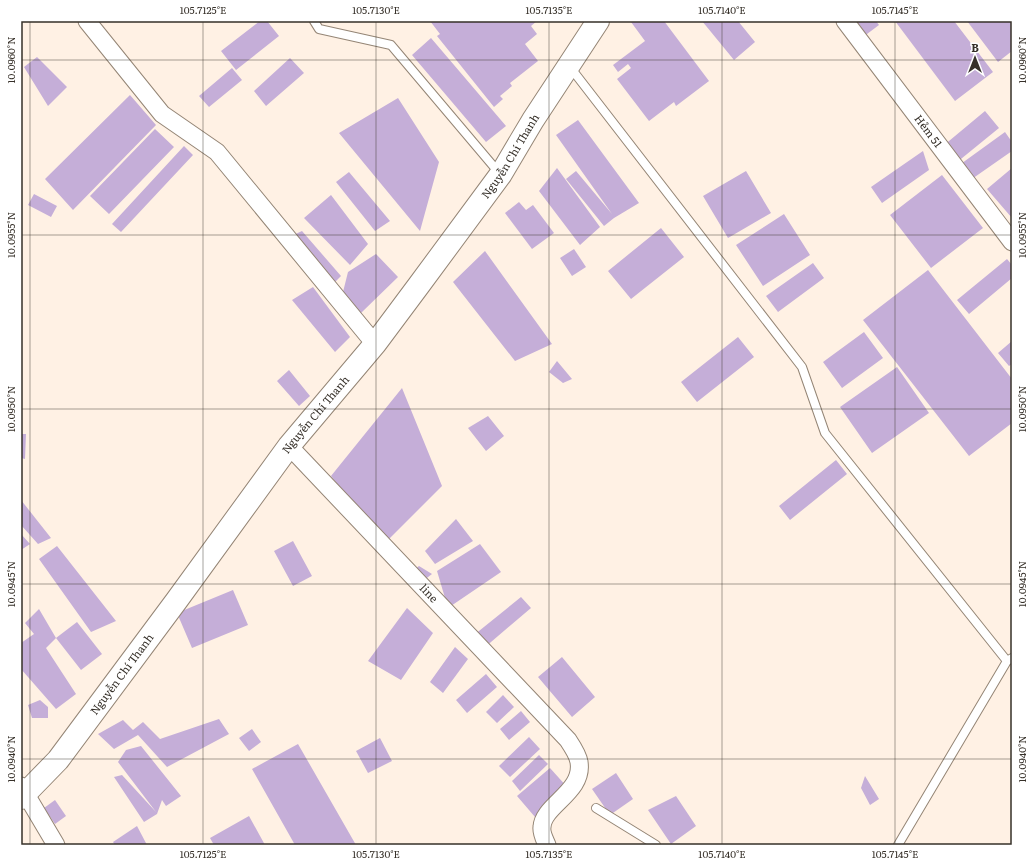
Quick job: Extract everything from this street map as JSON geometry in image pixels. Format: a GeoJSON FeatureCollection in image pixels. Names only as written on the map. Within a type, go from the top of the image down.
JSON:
{"type":"FeatureCollection","features":[{"type":"Feature","properties":{"kind":"main road","name":"Nguyễn Chí Thanh"},"geometry":{"type":"LineString","coordinates":[[22,792],[58,760],[178,600],[289,446],[375,344],[501,174],[532,120],[592,24]]}},
{"type":"Feature","properties":{"kind":"street"},"geometry":{"type":"LineString","coordinates":[[87,21],[162,114],[217,152],[375,344]]}},
{"type":"Feature","properties":{"kind":"street","name":"Hẻm 51"},"geometry":{"type":"LineString","coordinates":[[845,21],[1012,242]]}},
{"type":"Feature","properties":{"kind":"street","name":"line"},"geometry":{"type":"LineString","coordinates":[[289,446],[568,740],[579,761],[580,774],[566,795],[545,817],[542,827],[548,845]]}},
{"type":"Feature","properties":{"kind":"street"},"geometry":{"type":"LineString","coordinates":[[22,792],[56,845]]}},
{"type":"Feature","properties":{"kind":"lane"},"geometry":{"type":"LineString","coordinates":[[314,21],[319,29],[391,45],[501,174]]}},
{"type":"Feature","properties":{"kind":"lane"},"geometry":{"type":"LineString","coordinates":[[568,64],[802,367],[825,433],[1010,660],[898,845]]}},
{"type":"Feature","properties":{"kind":"lane"},"geometry":{"type":"LineString","coordinates":[[596,808],[656,845]]}},
{"type":"Feature","properties":{"kind":"building"},"geometry":{"type":"Polygon","coordinates":[[[260,21],[267,21],[279,36],[236,70],[221,51],[260,21]]]}},
{"type":"Feature","properties":{"kind":"building"},"geometry":{"type":"Polygon","coordinates":[[[430,21],[537,21],[531,26],[537,34],[525,44],[538,61],[510,83],[512,86],[500,96],[503,99],[494,107],[437,36],[440,34],[430,21]]]}},
{"type":"Feature","properties":{"kind":"building"},"geometry":{"type":"Polygon","coordinates":[[[664,21],[709,81],[676,106],[674,102],[649,121],[617,79],[631,68],[628,64],[618,72],[613,65],[645,41],[631,22],[664,21]]]}},
{"type":"Feature","properties":{"kind":"building"},"geometry":{"type":"Polygon","coordinates":[[[702,21],[738,21],[755,42],[734,60],[702,21]]]}},
{"type":"Feature","properties":{"kind":"building"},"geometry":{"type":"Polygon","coordinates":[[[851,21],[876,21],[879,25],[863,37],[851,21]]]}},
{"type":"Feature","properties":{"kind":"building"},"geometry":{"type":"Polygon","coordinates":[[[895,21],[954,21],[993,72],[955,101],[895,21]]]}},
{"type":"Feature","properties":{"kind":"building"},"geometry":{"type":"Polygon","coordinates":[[[967,21],[1012,21],[1012,51],[998,62],[967,21]]]}},
{"type":"Feature","properties":{"kind":"building"},"geometry":{"type":"Polygon","coordinates":[[[431,38],[506,126],[486,142],[412,55],[431,38]]]}},
{"type":"Feature","properties":{"kind":"building"},"geometry":{"type":"Polygon","coordinates":[[[37,57],[67,87],[48,106],[24,67],[37,57]]]}},
{"type":"Feature","properties":{"kind":"building"},"geometry":{"type":"Polygon","coordinates":[[[290,58],[304,73],[266,106],[254,91],[290,58]]]}},
{"type":"Feature","properties":{"kind":"building"},"geometry":{"type":"Polygon","coordinates":[[[232,68],[242,80],[209,107],[199,96],[232,68]]]}},
{"type":"Feature","properties":{"kind":"building"},"geometry":{"type":"Polygon","coordinates":[[[130,95],[156,125],[73,210],[45,179],[130,95]]]}},
{"type":"Feature","properties":{"kind":"building"},"geometry":{"type":"Polygon","coordinates":[[[398,98],[439,162],[420,231],[339,133],[398,98]]]}},
{"type":"Feature","properties":{"kind":"building"},"geometry":{"type":"Polygon","coordinates":[[[985,111],[999,128],[956,163],[943,146],[985,111]]]}},
{"type":"Feature","properties":{"kind":"building"},"geometry":{"type":"Polygon","coordinates":[[[578,120],[639,203],[604,226],[566,179],[576,171],[612,214],[556,135],[578,120]]]}},
{"type":"Feature","properties":{"kind":"building"},"geometry":{"type":"Polygon","coordinates":[[[155,129],[174,147],[109,214],[90,196],[155,129]]]}},
{"type":"Feature","properties":{"kind":"building"},"geometry":{"type":"Polygon","coordinates":[[[1005,132],[1012,142],[1012,151],[969,181],[958,166],[1005,132]]]}},
{"type":"Feature","properties":{"kind":"building"},"geometry":{"type":"Polygon","coordinates":[[[184,146],[193,155],[121,232],[112,224],[184,146]]]}},
{"type":"Feature","properties":{"kind":"building"},"geometry":{"type":"Polygon","coordinates":[[[923,151],[929,170],[882,203],[871,187],[923,151]]]}},
{"type":"Feature","properties":{"kind":"building"},"geometry":{"type":"Polygon","coordinates":[[[557,168],[600,227],[580,245],[539,191],[557,168]]]}},
{"type":"Feature","properties":{"kind":"building"},"geometry":{"type":"Polygon","coordinates":[[[1012,168],[1012,218],[987,189],[1012,168]]]}},
{"type":"Feature","properties":{"kind":"building"},"geometry":{"type":"Polygon","coordinates":[[[746,171],[771,213],[728,238],[703,196],[746,171]]]}},
{"type":"Feature","properties":{"kind":"building"},"geometry":{"type":"Polygon","coordinates":[[[349,172],[390,221],[375,231],[336,182],[349,172]]]}},
{"type":"Feature","properties":{"kind":"building"},"geometry":{"type":"Polygon","coordinates":[[[942,175],[983,228],[931,268],[890,215],[942,175]]]}},
{"type":"Feature","properties":{"kind":"building"},"geometry":{"type":"Polygon","coordinates":[[[34,194],[57,206],[51,217],[28,205],[34,194]]]}},
{"type":"Feature","properties":{"kind":"building"},"geometry":{"type":"Polygon","coordinates":[[[331,195],[368,244],[350,265],[304,218],[331,195]]]}},
{"type":"Feature","properties":{"kind":"building"},"geometry":{"type":"Polygon","coordinates":[[[519,202],[526,210],[533,205],[554,233],[532,249],[505,213],[519,202]]]}},
{"type":"Feature","properties":{"kind":"building"},"geometry":{"type":"Polygon","coordinates":[[[784,214],[810,255],[763,286],[736,245],[784,214]]]}},
{"type":"Feature","properties":{"kind":"building"},"geometry":{"type":"Polygon","coordinates":[[[661,228],[684,257],[631,299],[608,271],[661,228]]]}},
{"type":"Feature","properties":{"kind":"building"},"geometry":{"type":"Polygon","coordinates":[[[302,231],[341,276],[329,288],[287,238],[302,231]]]}},
{"type":"Feature","properties":{"kind":"building"},"geometry":{"type":"Polygon","coordinates":[[[574,249],[586,267],[572,276],[560,258],[574,249]]]}},
{"type":"Feature","properties":{"kind":"building"},"geometry":{"type":"Polygon","coordinates":[[[485,251],[552,344],[515,361],[453,282],[485,251]]]}},
{"type":"Feature","properties":{"kind":"building"},"geometry":{"type":"Polygon","coordinates":[[[376,254],[398,277],[361,313],[343,292],[348,272],[376,254]]]}},
{"type":"Feature","properties":{"kind":"building"},"geometry":{"type":"Polygon","coordinates":[[[1007,259],[1012,265],[1012,278],[969,314],[957,300],[1007,259]]]}},
{"type":"Feature","properties":{"kind":"building"},"geometry":{"type":"Polygon","coordinates":[[[813,263],[824,278],[778,312],[766,296],[813,263]]]}},
{"type":"Feature","properties":{"kind":"building"},"geometry":{"type":"Polygon","coordinates":[[[928,270],[1012,379],[1012,423],[969,456],[863,320],[928,270]]]}},
{"type":"Feature","properties":{"kind":"building"},"geometry":{"type":"Polygon","coordinates":[[[313,287],[350,337],[335,352],[292,300],[313,287]]]}},
{"type":"Feature","properties":{"kind":"building"},"geometry":{"type":"Polygon","coordinates":[[[864,332],[883,358],[842,388],[823,362],[864,332]]]}},
{"type":"Feature","properties":{"kind":"building"},"geometry":{"type":"Polygon","coordinates":[[[738,337],[754,357],[697,402],[681,382],[738,337]]]}},
{"type":"Feature","properties":{"kind":"building"},"geometry":{"type":"Polygon","coordinates":[[[1012,341],[1012,364],[1009,366],[998,353],[1012,341]]]}},
{"type":"Feature","properties":{"kind":"building"},"geometry":{"type":"Polygon","coordinates":[[[557,361],[572,379],[563,383],[549,372],[557,361]]]}},
{"type":"Feature","properties":{"kind":"building"},"geometry":{"type":"Polygon","coordinates":[[[897,367],[929,413],[872,453],[840,407],[897,367]]]}},
{"type":"Feature","properties":{"kind":"building"},"geometry":{"type":"Polygon","coordinates":[[[289,370],[310,396],[299,406],[277,381],[289,370]]]}},
{"type":"Feature","properties":{"kind":"building"},"geometry":{"type":"Polygon","coordinates":[[[402,388],[442,486],[384,544],[331,476],[402,388]]]}},
{"type":"Feature","properties":{"kind":"building"},"geometry":{"type":"Polygon","coordinates":[[[488,416],[504,436],[486,451],[468,428],[488,416]]]}},
{"type":"Feature","properties":{"kind":"building"},"geometry":{"type":"Polygon","coordinates":[[[21,434],[26,434],[25,459],[21,458],[21,434]]]}},
{"type":"Feature","properties":{"kind":"building"},"geometry":{"type":"Polygon","coordinates":[[[836,460],[847,474],[790,520],[779,506],[836,460]]]}},
{"type":"Feature","properties":{"kind":"building"},"geometry":{"type":"Polygon","coordinates":[[[21,500],[51,538],[38,544],[21,525],[21,500]]]}},
{"type":"Feature","properties":{"kind":"building"},"geometry":{"type":"Polygon","coordinates":[[[456,519],[473,541],[435,564],[425,551],[456,519]]]}},
{"type":"Feature","properties":{"kind":"building"},"geometry":{"type":"Polygon","coordinates":[[[21,534],[30,544],[21,550],[21,534]]]}},
{"type":"Feature","properties":{"kind":"building"},"geometry":{"type":"Polygon","coordinates":[[[293,541],[312,576],[293,586],[274,551],[293,541]]]}},
{"type":"Feature","properties":{"kind":"building"},"geometry":{"type":"Polygon","coordinates":[[[480,544],[501,572],[448,608],[437,571],[480,544]]]}},
{"type":"Feature","properties":{"kind":"building"},"geometry":{"type":"Polygon","coordinates":[[[57,546],[116,621],[91,632],[39,559],[57,546]]]}},
{"type":"Feature","properties":{"kind":"building"},"geometry":{"type":"Polygon","coordinates":[[[419,566],[432,574],[419,584],[410,573],[419,566]]]}},
{"type":"Feature","properties":{"kind":"building"},"geometry":{"type":"Polygon","coordinates":[[[233,590],[248,625],[192,648],[177,613],[233,590]]]}},
{"type":"Feature","properties":{"kind":"building"},"geometry":{"type":"Polygon","coordinates":[[[521,597],[531,608],[484,648],[474,635],[521,597]]]}},
{"type":"Feature","properties":{"kind":"building"},"geometry":{"type":"Polygon","coordinates":[[[407,608],[433,633],[401,680],[368,661],[407,608]]]}},
{"type":"Feature","properties":{"kind":"building"},"geometry":{"type":"Polygon","coordinates":[[[39,609],[56,638],[46,648],[76,694],[56,709],[21,669],[21,643],[34,634],[25,623],[39,609]]]}},
{"type":"Feature","properties":{"kind":"building"},"geometry":{"type":"Polygon","coordinates":[[[77,622],[102,654],[81,670],[56,638],[77,622]]]}},
{"type":"Feature","properties":{"kind":"building"},"geometry":{"type":"Polygon","coordinates":[[[455,647],[468,659],[443,693],[430,682],[455,647]]]}},
{"type":"Feature","properties":{"kind":"building"},"geometry":{"type":"Polygon","coordinates":[[[562,657],[595,697],[572,717],[538,677],[562,657]]]}},
{"type":"Feature","properties":{"kind":"building"},"geometry":{"type":"Polygon","coordinates":[[[486,674],[497,687],[467,713],[456,700],[486,674]]]}},
{"type":"Feature","properties":{"kind":"building"},"geometry":{"type":"Polygon","coordinates":[[[503,695],[514,707],[497,723],[486,712],[503,695]]]}},
{"type":"Feature","properties":{"kind":"building"},"geometry":{"type":"Polygon","coordinates":[[[40,700],[48,707],[48,718],[32,718],[28,705],[40,700]]]}},
{"type":"Feature","properties":{"kind":"building"},"geometry":{"type":"Polygon","coordinates":[[[521,711],[530,722],[509,740],[500,729],[521,711]]]}},
{"type":"Feature","properties":{"kind":"building"},"geometry":{"type":"Polygon","coordinates":[[[219,719],[229,734],[167,767],[138,735],[114,749],[98,734],[123,720],[133,730],[143,722],[160,739],[219,719]]]}},
{"type":"Feature","properties":{"kind":"building"},"geometry":{"type":"Polygon","coordinates":[[[252,729],[261,742],[249,751],[239,738],[252,729]]]}},
{"type":"Feature","properties":{"kind":"building"},"geometry":{"type":"Polygon","coordinates":[[[529,737],[540,749],[510,777],[499,766],[529,737]]]}},
{"type":"Feature","properties":{"kind":"building"},"geometry":{"type":"Polygon","coordinates":[[[380,738],[392,761],[368,773],[356,751],[380,738]]]}},
{"type":"Feature","properties":{"kind":"building"},"geometry":{"type":"Polygon","coordinates":[[[298,744],[356,845],[295,845],[252,769],[298,744]]]}},
{"type":"Feature","properties":{"kind":"building"},"geometry":{"type":"Polygon","coordinates":[[[141,746],[181,796],[166,806],[162,800],[157,814],[144,822],[114,777],[122,775],[156,812],[118,762],[126,750],[141,746]]]}},
{"type":"Feature","properties":{"kind":"building"},"geometry":{"type":"Polygon","coordinates":[[[539,755],[548,764],[520,791],[512,781],[539,755]]]}},
{"type":"Feature","properties":{"kind":"building"},"geometry":{"type":"Polygon","coordinates":[[[550,768],[568,788],[535,817],[517,796],[550,768]]]}},
{"type":"Feature","properties":{"kind":"building"},"geometry":{"type":"Polygon","coordinates":[[[616,773],[633,799],[610,815],[592,789],[616,773]]]}},
{"type":"Feature","properties":{"kind":"building"},"geometry":{"type":"Polygon","coordinates":[[[865,776],[879,799],[870,805],[861,788],[865,776]]]}},
{"type":"Feature","properties":{"kind":"building"},"geometry":{"type":"Polygon","coordinates":[[[676,796],[696,826],[671,844],[648,810],[676,796]]]}},
{"type":"Feature","properties":{"kind":"building"},"geometry":{"type":"Polygon","coordinates":[[[55,800],[66,816],[55,824],[44,808],[55,800]]]}},
{"type":"Feature","properties":{"kind":"building"},"geometry":{"type":"Polygon","coordinates":[[[249,816],[265,845],[214,845],[210,838],[249,816]]]}},
{"type":"Feature","properties":{"kind":"building"},"geometry":{"type":"Polygon","coordinates":[[[137,826],[147,845],[115,845],[113,842],[137,826]]]}}]}
